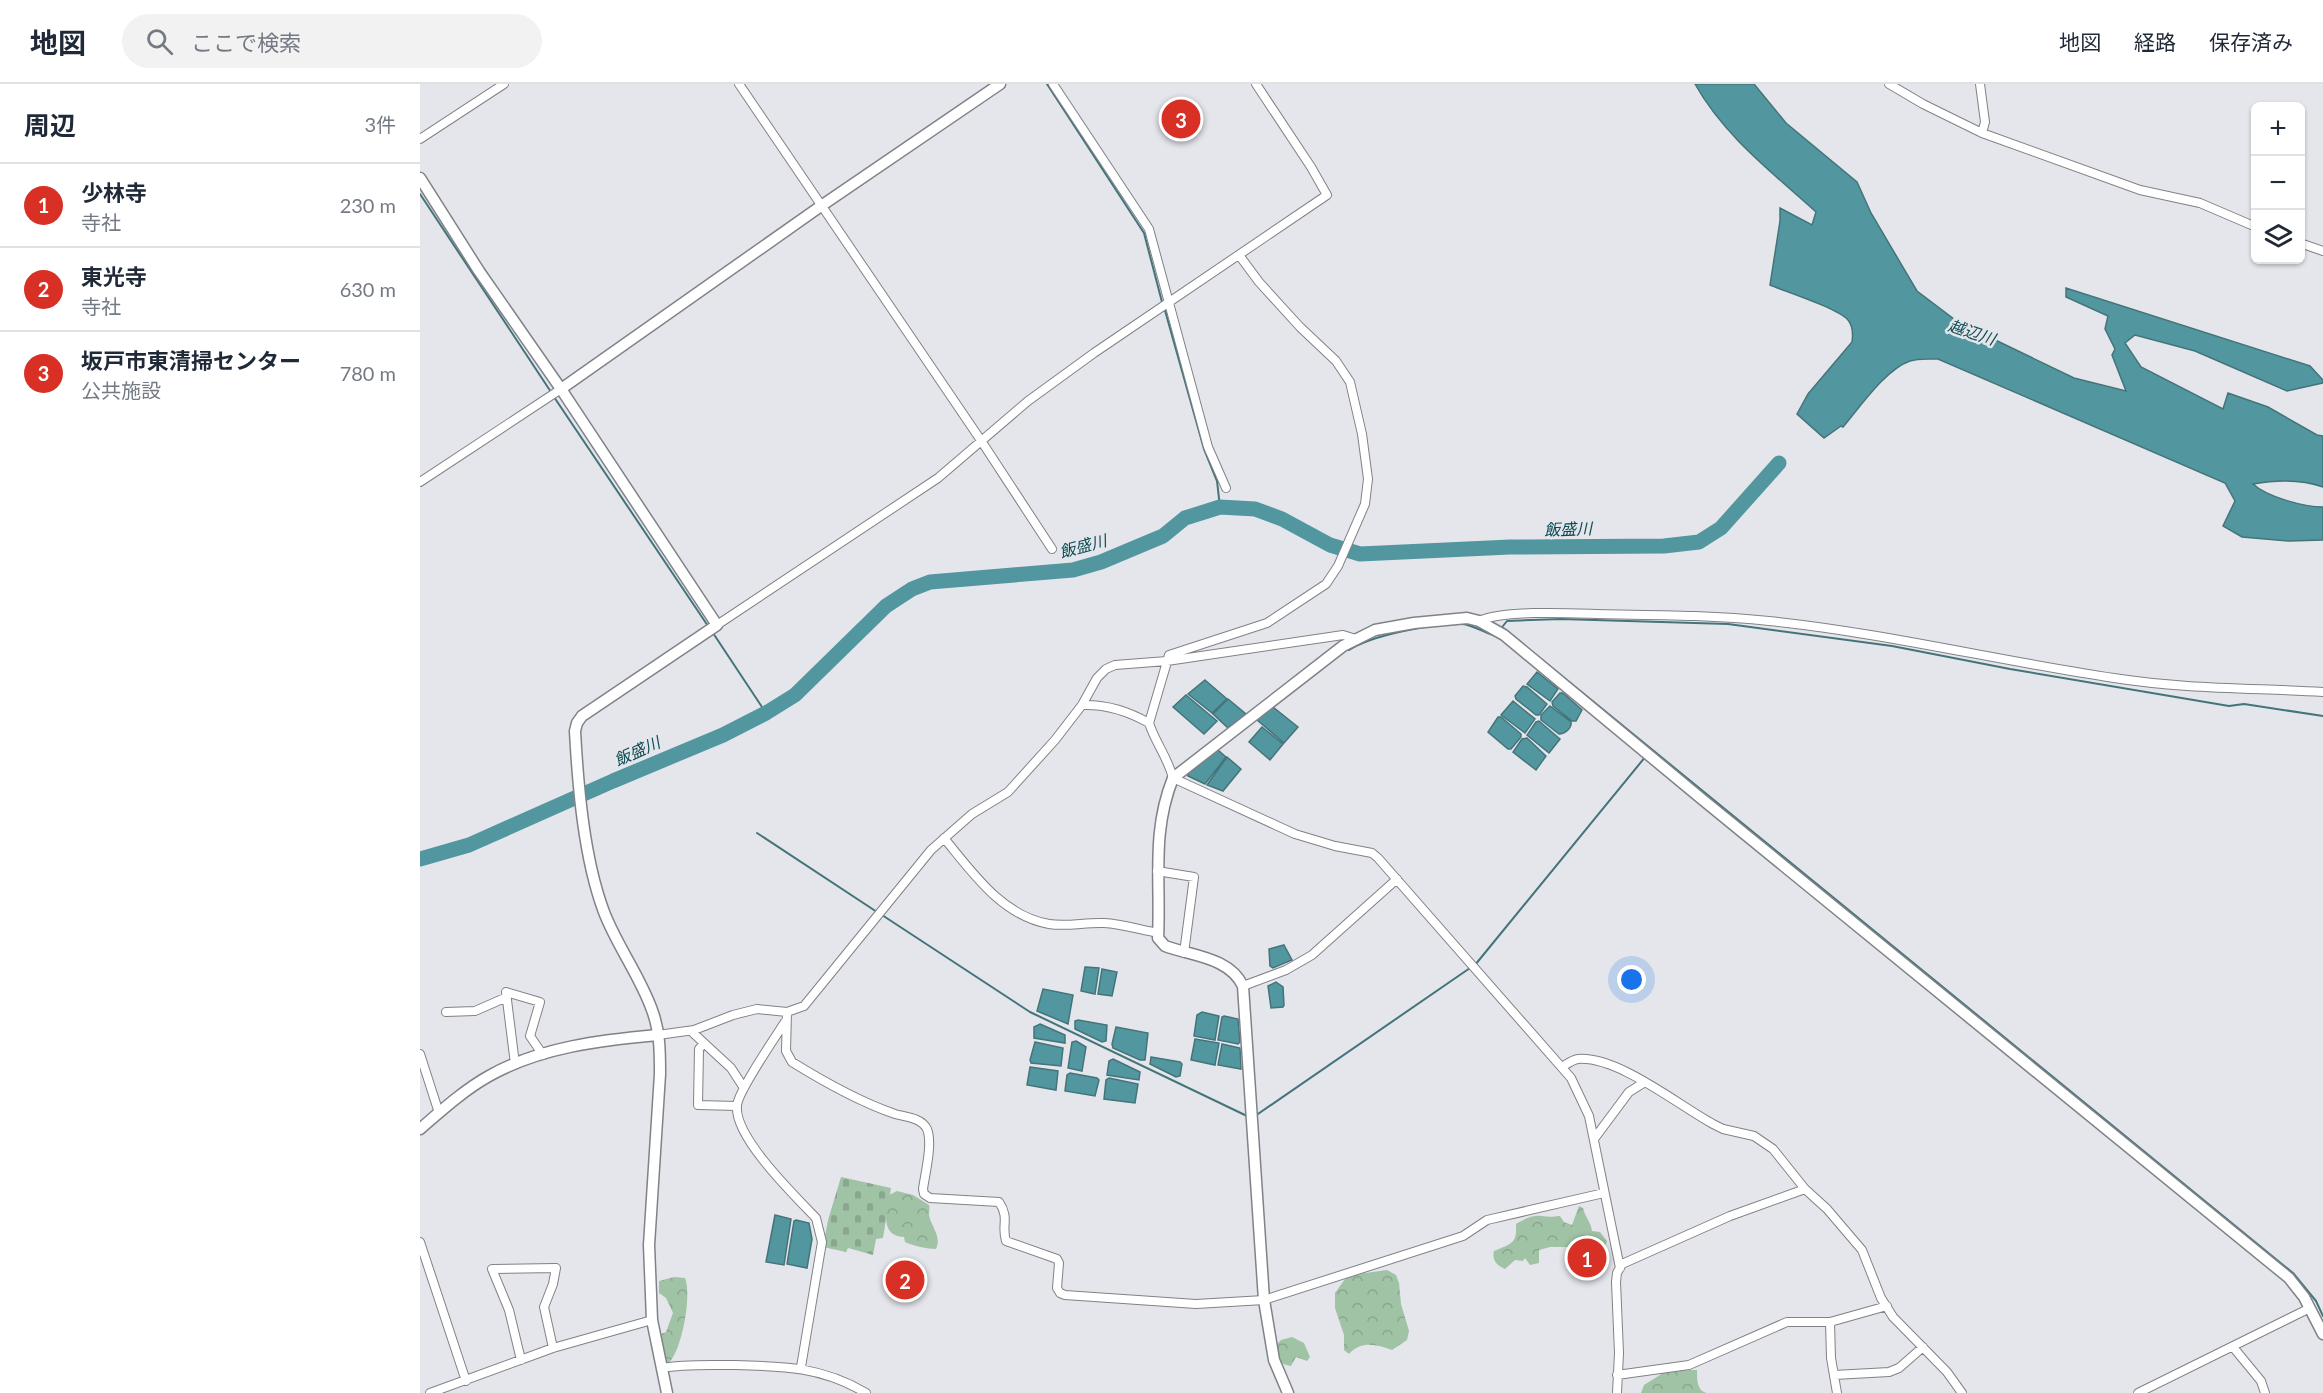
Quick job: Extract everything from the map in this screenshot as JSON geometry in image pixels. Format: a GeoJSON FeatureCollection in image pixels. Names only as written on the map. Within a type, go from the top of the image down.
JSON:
{"type":"FeatureCollection","features":[{"type":"Feature","properties":{"kind":"street"},"geometry":{"type":"LineString","coordinates":[[420,139],[504,84]]}},
{"type":"Feature","properties":{"kind":"street"},"geometry":{"type":"LineString","coordinates":[[739,84],[1052,549]]}},
{"type":"Feature","properties":{"kind":"street"},"geometry":{"type":"LineString","coordinates":[[420,482],[559,390],[821,206],[1000,84]]}},
{"type":"Feature","properties":{"kind":"street"},"geometry":{"type":"LineString","coordinates":[[1053,84],[1149,230],[1208,447],[1226,488]]}},
{"type":"Feature","properties":{"kind":"street"},"geometry":{"type":"LineString","coordinates":[[667,1393],[652,1320],[649,1245],[660,1074],[658,1035],[647,997],[603,911],[593,873],[582,815],[578,778],[575,731],[577,723],[582,716],[938,478],[980,439],[1028,401],[1327,195],[1326,189],[1256,84]]}},
{"type":"Feature","properties":{"kind":"street"},"geometry":{"type":"LineString","coordinates":[[1889,84],[1923,104],[1982,133],[2140,190],[2200,203],[2251,225]]}},
{"type":"Feature","properties":{"kind":"street"},"geometry":{"type":"LineString","coordinates":[[1980,84],[1985,122],[1982,133]]}},
{"type":"Feature","properties":{"kind":"street"},"geometry":{"type":"LineString","coordinates":[[420,178],[479,271],[717,625]]}},
{"type":"Feature","properties":{"kind":"street"},"geometry":{"type":"LineString","coordinates":[[2305,244],[2323,251]]}},
{"type":"Feature","properties":{"kind":"street"},"geometry":{"type":"LineString","coordinates":[[1149,723],[1169,656],[1251,629],[1278,616],[1326,584],[1338,566],[1365,504],[1368,479],[1362,434],[1350,382],[1336,361],[1300,327],[1259,282],[1239,255]]}},
{"type":"Feature","properties":{"kind":"street"},"geometry":{"type":"LineString","coordinates":[[1479,621],[1490,616],[1559,613],[1723,617],[1839,631],[2116,679],[2323,692]]}},
{"type":"Feature","properties":{"kind":"street"},"geometry":{"type":"LineString","coordinates":[[1173,778],[1343,646],[1356,639],[1376,630],[1414,623],[1457,618],[1479,621],[1504,635],[2289,1278],[2304,1297],[2323,1334]]}},
{"type":"Feature","properties":{"kind":"street"},"geometry":{"type":"LineString","coordinates":[[801,1367],[822,1242],[819,1224],[816,1218],[781,1183],[750,1141],[738,1116],[736,1106],[786,1016],[804,1006],[815,995],[931,850],[972,814],[1008,792],[1055,740],[1082,705],[1097,678],[1106,669],[1343,635],[1356,639]]}},
{"type":"Feature","properties":{"kind":"street"},"geometry":{"type":"LineString","coordinates":[[1082,705],[1100,704],[1115,708],[1149,723],[1170,764],[1173,778],[1159,836],[1158,938],[1165,946],[1226,966],[1236,974],[1243,986],[1264,1300],[1274,1360],[1288,1393]]}},
{"type":"Feature","properties":{"kind":"street"},"geometry":{"type":"LineString","coordinates":[[1173,778],[1294,834],[1335,846],[1372,853],[1396,879],[1571,1078],[1585,1107],[1594,1139],[1620,1268]]}},
{"type":"Feature","properties":{"kind":"street"},"geometry":{"type":"LineString","coordinates":[[944,838],[997,899],[1016,912],[1035,920],[1066,925],[1106,923],[1159,933]]}},
{"type":"Feature","properties":{"kind":"street"},"geometry":{"type":"LineString","coordinates":[[1157,871],[1194,877],[1184,953]]}},
{"type":"Feature","properties":{"kind":"street"},"geometry":{"type":"LineString","coordinates":[[1243,986],[1286,970],[1312,955],[1396,879]]}},
{"type":"Feature","properties":{"kind":"street"},"geometry":{"type":"LineString","coordinates":[[515,1064],[506,992],[540,1002],[530,1036],[543,1055]]}},
{"type":"Feature","properties":{"kind":"street"},"geometry":{"type":"LineString","coordinates":[[446,1012],[475,1011],[507,997]]}},
{"type":"Feature","properties":{"kind":"street"},"geometry":{"type":"LineString","coordinates":[[420,1129],[480,1082],[515,1064],[543,1055],[590,1043],[691,1031],[733,1015],[757,1009],[786,1016]]}},
{"type":"Feature","properties":{"kind":"street"},"geometry":{"type":"LineString","coordinates":[[786,1016],[786,1051],[792,1062],[884,1110],[919,1120],[924,1124],[929,1144],[924,1194],[930,1198],[999,1202],[1006,1212],[1006,1241],[1059,1260],[1057,1288],[1060,1293],[1196,1304],[1264,1300],[1463,1236],[1487,1220],[1604,1193]]}},
{"type":"Feature","properties":{"kind":"street"},"geometry":{"type":"LineString","coordinates":[[691,1031],[731,1068],[744,1088]]}},
{"type":"Feature","properties":{"kind":"street"},"geometry":{"type":"LineString","coordinates":[[704,1043],[699,1049],[698,1105],[736,1106]]}},
{"type":"Feature","properties":{"kind":"street"},"geometry":{"type":"LineString","coordinates":[[420,1054],[439,1113]]}},
{"type":"Feature","properties":{"kind":"street"},"geometry":{"type":"LineString","coordinates":[[1562,1067],[1577,1059],[1611,1065],[1645,1082],[1723,1129],[1744,1133],[1764,1141],[1781,1157],[1805,1189],[1827,1209],[1862,1250],[1893,1317],[1947,1372],[1962,1393]]}},
{"type":"Feature","properties":{"kind":"street"},"geometry":{"type":"LineString","coordinates":[[1594,1139],[1629,1092],[1645,1082]]}},
{"type":"Feature","properties":{"kind":"street"},"geometry":{"type":"LineString","coordinates":[[1617,1393],[1616,1282],[1622,1264],[1730,1216],[1805,1189]]}},
{"type":"Feature","properties":{"kind":"street"},"geometry":{"type":"LineString","coordinates":[[420,1242],[466,1381]]}},
{"type":"Feature","properties":{"kind":"street"},"geometry":{"type":"LineString","coordinates":[[521,1360],[509,1310],[492,1269],[556,1268],[553,1284],[544,1307],[553,1348]]}},
{"type":"Feature","properties":{"kind":"street"},"geometry":{"type":"LineString","coordinates":[[1617,1375],[1689,1365],[1787,1322],[1830,1322],[1887,1306]]}},
{"type":"Feature","properties":{"kind":"street"},"geometry":{"type":"LineString","coordinates":[[2138,1393],[2310,1308]]}},
{"type":"Feature","properties":{"kind":"street"},"geometry":{"type":"LineString","coordinates":[[430,1393],[553,1348],[652,1320]]}},
{"type":"Feature","properties":{"kind":"street"},"geometry":{"type":"LineString","coordinates":[[1830,1322],[1830,1344],[1837,1393]]}},
{"type":"Feature","properties":{"kind":"street"},"geometry":{"type":"LineString","coordinates":[[1834,1376],[1889,1372],[1899,1368],[1923,1347]]}},
{"type":"Feature","properties":{"kind":"street"},"geometry":{"type":"LineString","coordinates":[[2233,1347],[2261,1381],[2265,1393]]}},
{"type":"Feature","properties":{"kind":"street"},"geometry":{"type":"LineString","coordinates":[[661,1368],[687,1365],[801,1367],[843,1381],[864,1393]]}},
{"type":"Feature","properties":{"kind":"green space"},"geometry":{"type":"Polygon","coordinates":[[[841,1177],[891,1188],[883,1238],[876,1239],[873,1255],[848,1248],[846,1252],[823,1247],[828,1220],[841,1177]]]}},
{"type":"Feature","properties":{"kind":"green space"},"geometry":{"type":"Polygon","coordinates":[[[897,1191],[913,1195],[929,1205],[930,1219],[938,1240],[936,1249],[905,1242],[904,1237],[896,1236],[891,1232],[886,1222],[887,1208],[889,1195],[897,1191]]]}},
{"type":"Feature","properties":{"kind":"green space"},"geometry":{"type":"Polygon","coordinates":[[[1579,1206],[1583,1208],[1592,1231],[1600,1232],[1607,1241],[1602,1250],[1595,1253],[1588,1250],[1578,1255],[1568,1247],[1550,1247],[1539,1250],[1539,1263],[1530,1265],[1525,1258],[1523,1261],[1515,1260],[1505,1269],[1495,1262],[1494,1251],[1512,1242],[1516,1236],[1516,1224],[1534,1216],[1560,1216],[1564,1222],[1572,1225],[1579,1206]]]}},
{"type":"Feature","properties":{"kind":"green space"},"geometry":{"type":"Polygon","coordinates":[[[1387,1270],[1396,1275],[1399,1283],[1401,1304],[1409,1331],[1407,1340],[1392,1350],[1375,1345],[1364,1345],[1349,1354],[1344,1350],[1344,1335],[1335,1308],[1335,1293],[1345,1279],[1351,1275],[1387,1270]]]}},
{"type":"Feature","properties":{"kind":"green space"},"geometry":{"type":"Polygon","coordinates":[[[674,1277],[685,1278],[687,1297],[678,1347],[668,1364],[665,1362],[661,1334],[666,1332],[673,1313],[666,1298],[659,1293],[659,1281],[674,1277]]]}},
{"type":"Feature","properties":{"kind":"green space"},"geometry":{"type":"Polygon","coordinates":[[[1292,1337],[1304,1343],[1310,1357],[1307,1361],[1296,1357],[1291,1366],[1281,1362],[1275,1346],[1281,1340],[1292,1337]]]}},
{"type":"Feature","properties":{"kind":"green space"},"geometry":{"type":"Polygon","coordinates":[[[1697,1370],[1699,1387],[1707,1393],[1641,1393],[1644,1385],[1663,1373],[1697,1370]]]}},
{"type":"Feature","properties":{"kind":"water","name":"越辺川"},"geometry":{"type":"Polygon","coordinates":[[[1695,84],[1754,84],[1786,123],[1857,182],[1871,213],[1917,291],[1958,322],[2074,378],[2126,391],[2112,355],[2115,349],[2105,329],[2108,316],[2066,297],[2066,288],[2310,366],[2323,380],[2323,383],[2287,391],[2195,351],[2135,335],[2125,343],[2141,367],[2223,409],[2228,393],[2268,407],[2317,435],[2323,436],[2323,487],[2288,481],[2253,484],[2267,493],[2286,500],[2323,507],[2323,540],[2289,541],[2242,537],[2223,526],[2235,501],[2225,483],[1938,359],[1916,359],[1901,365],[1883,380],[1843,427],[1841,426],[1824,438],[1797,414],[1808,394],[1852,342],[1851,325],[1834,310],[1770,285],[1780,208],[1812,225],[1816,212],[1735,137],[1707,103],[1695,84]]]}},
{"type":"Feature","properties":{"kind":"water"},"geometry":{"type":"Polygon","coordinates":[[[1537,672],[1558,689],[1550,701],[1527,684],[1537,672]]]}},
{"type":"Feature","properties":{"kind":"water"},"geometry":{"type":"Polygon","coordinates":[[[1205,680],[1227,699],[1212,713],[1188,694],[1205,680]]]}},
{"type":"Feature","properties":{"kind":"water"},"geometry":{"type":"Polygon","coordinates":[[[1523,686],[1547,704],[1539,715],[1516,699],[1515,696],[1523,686]]]}},
{"type":"Feature","properties":{"kind":"water"},"geometry":{"type":"Polygon","coordinates":[[[1560,693],[1563,693],[1582,710],[1576,721],[1572,721],[1553,706],[1552,702],[1560,693]]]}},
{"type":"Feature","properties":{"kind":"water"},"geometry":{"type":"Polygon","coordinates":[[[1186,695],[1217,721],[1204,734],[1173,707],[1186,695]]]}},
{"type":"Feature","properties":{"kind":"water"},"geometry":{"type":"Polygon","coordinates":[[[1228,699],[1246,714],[1228,728],[1213,714],[1228,699]]]}},
{"type":"Feature","properties":{"kind":"water"},"geometry":{"type":"Polygon","coordinates":[[[1513,701],[1535,719],[1525,733],[1501,715],[1513,701]]]}},
{"type":"Feature","properties":{"kind":"water"},"geometry":{"type":"Polygon","coordinates":[[[1550,706],[1571,722],[1566,732],[1559,734],[1541,720],[1541,715],[1550,706]]]}},
{"type":"Feature","properties":{"kind":"water"},"geometry":{"type":"Polygon","coordinates":[[[1273,707],[1298,727],[1284,743],[1256,719],[1273,707]]]}},
{"type":"Feature","properties":{"kind":"water"},"geometry":{"type":"Polygon","coordinates":[[[1498,717],[1521,734],[1511,749],[1488,732],[1498,717]]]}},
{"type":"Feature","properties":{"kind":"water"},"geometry":{"type":"Polygon","coordinates":[[[1539,721],[1560,739],[1549,753],[1527,735],[1539,721]]]}},
{"type":"Feature","properties":{"kind":"water"},"geometry":{"type":"Polygon","coordinates":[[[1262,727],[1283,744],[1270,760],[1249,742],[1262,727]]]}},
{"type":"Feature","properties":{"kind":"water"},"geometry":{"type":"Polygon","coordinates":[[[1527,738],[1546,756],[1536,770],[1513,752],[1522,739],[1527,738]]]}},
{"type":"Feature","properties":{"kind":"water"},"geometry":{"type":"Polygon","coordinates":[[[1218,750],[1226,757],[1205,784],[1188,776],[1188,773],[1218,750]]]}},
{"type":"Feature","properties":{"kind":"water"},"geometry":{"type":"Polygon","coordinates":[[[1227,757],[1241,769],[1223,791],[1207,785],[1227,757]]]}},
{"type":"Feature","properties":{"kind":"water"},"geometry":{"type":"Polygon","coordinates":[[[1284,945],[1292,960],[1273,968],[1270,966],[1269,949],[1284,945]]]}},
{"type":"Feature","properties":{"kind":"water"},"geometry":{"type":"Polygon","coordinates":[[[1085,967],[1099,968],[1095,994],[1081,991],[1085,967]]]}},
{"type":"Feature","properties":{"kind":"water"},"geometry":{"type":"Polygon","coordinates":[[[1102,969],[1117,972],[1112,996],[1098,994],[1102,969]]]}},
{"type":"Feature","properties":{"kind":"water"},"geometry":{"type":"Polygon","coordinates":[[[1276,982],[1283,987],[1284,1005],[1271,1008],[1268,986],[1276,982]]]}},
{"type":"Feature","properties":{"kind":"water"},"geometry":{"type":"Polygon","coordinates":[[[1043,989],[1073,995],[1068,1024],[1037,1011],[1043,989]]]}},
{"type":"Feature","properties":{"kind":"water"},"geometry":{"type":"Polygon","coordinates":[[[1202,1012],[1219,1016],[1215,1040],[1194,1036],[1197,1015],[1202,1012]]]}},
{"type":"Feature","properties":{"kind":"water"},"geometry":{"type":"Polygon","coordinates":[[[1224,1016],[1238,1019],[1240,1042],[1238,1044],[1218,1040],[1224,1016]]]}},
{"type":"Feature","properties":{"kind":"water"},"geometry":{"type":"Polygon","coordinates":[[[1075,1021],[1107,1025],[1106,1041],[1102,1042],[1075,1029],[1075,1021]]]}},
{"type":"Feature","properties":{"kind":"water"},"geometry":{"type":"Polygon","coordinates":[[[1040,1024],[1065,1035],[1065,1043],[1034,1038],[1034,1027],[1040,1024]]]}},
{"type":"Feature","properties":{"kind":"water"},"geometry":{"type":"Polygon","coordinates":[[[1116,1027],[1148,1033],[1145,1060],[1113,1048],[1116,1027]]]}},
{"type":"Feature","properties":{"kind":"water"},"geometry":{"type":"Polygon","coordinates":[[[1195,1039],[1219,1043],[1215,1065],[1191,1060],[1195,1039]]]}},
{"type":"Feature","properties":{"kind":"water"},"geometry":{"type":"Polygon","coordinates":[[[1076,1041],[1086,1047],[1082,1071],[1068,1068],[1072,1042],[1076,1041]]]}},
{"type":"Feature","properties":{"kind":"water"},"geometry":{"type":"Polygon","coordinates":[[[1035,1042],[1063,1048],[1061,1066],[1031,1063],[1035,1042]]]}},
{"type":"Feature","properties":{"kind":"water"},"geometry":{"type":"Polygon","coordinates":[[[1222,1044],[1240,1048],[1241,1069],[1218,1065],[1222,1044]]]}},
{"type":"Feature","properties":{"kind":"water"},"geometry":{"type":"Polygon","coordinates":[[[1151,1057],[1180,1062],[1182,1064],[1180,1076],[1176,1077],[1150,1064],[1151,1057]]]}},
{"type":"Feature","properties":{"kind":"water"},"geometry":{"type":"Polygon","coordinates":[[[1113,1059],[1140,1072],[1139,1080],[1107,1075],[1109,1061],[1113,1059]]]}},
{"type":"Feature","properties":{"kind":"water"},"geometry":{"type":"Polygon","coordinates":[[[1030,1067],[1058,1071],[1056,1090],[1027,1085],[1030,1067]]]}},
{"type":"Feature","properties":{"kind":"water"},"geometry":{"type":"Polygon","coordinates":[[[1070,1073],[1097,1078],[1099,1080],[1095,1096],[1065,1091],[1067,1075],[1070,1073]]]}},
{"type":"Feature","properties":{"kind":"water"},"geometry":{"type":"Polygon","coordinates":[[[1109,1078],[1138,1084],[1135,1103],[1104,1099],[1106,1080],[1109,1078]]]}},
{"type":"Feature","properties":{"kind":"water"},"geometry":{"type":"Polygon","coordinates":[[[775,1215],[791,1219],[784,1265],[766,1262],[775,1215]]]}},
{"type":"Feature","properties":{"kind":"water"},"geometry":{"type":"Polygon","coordinates":[[[796,1220],[809,1223],[812,1239],[807,1268],[787,1264],[796,1220]]]}},
{"type":"Feature","properties":{"kind":"waterway"},"geometry":{"type":"LineString","coordinates":[[1047,84],[1144,233],[1162,302]]}},
{"type":"Feature","properties":{"kind":"waterway"},"geometry":{"type":"LineString","coordinates":[[420,194],[551,392]]}},
{"type":"Feature","properties":{"kind":"waterway"},"geometry":{"type":"LineString","coordinates":[[1164,307],[1204,449],[1217,481],[1220,507]]}},
{"type":"Feature","properties":{"kind":"waterway"},"geometry":{"type":"LineString","coordinates":[[554,397],[708,626]]}},
{"type":"Feature","properties":{"kind":"waterway","name":"飯盛川"},"geometry":{"type":"LineString","coordinates":[[420,859],[469,845],[723,735],[766,713],[795,695],[886,606],[912,589],[930,582],[1073,570],[1101,562],[1163,536],[1185,518],[1220,507],[1255,509],[1282,519],[1330,545],[1360,554],[1510,547],[1664,546],[1699,542],[1721,528],[1779,463]]}},
{"type":"Feature","properties":{"kind":"waterway"},"geometry":{"type":"LineString","coordinates":[[1503,626],[1507,621],[1561,619],[1728,624],[1892,646],[2010,669],[2229,706],[2244,704],[2323,716]]}},
{"type":"Feature","properties":{"kind":"waterway"},"geometry":{"type":"LineString","coordinates":[[1349,650],[1387,635],[1450,624],[1466,625],[1496,636]]}},
{"type":"Feature","properties":{"kind":"waterway"},"geometry":{"type":"LineString","coordinates":[[1502,627],[2293,1273],[2316,1301],[2323,1316]]}},
{"type":"Feature","properties":{"kind":"waterway"},"geometry":{"type":"LineString","coordinates":[[713,633],[766,713]]}},
{"type":"Feature","properties":{"kind":"waterway"},"geometry":{"type":"LineString","coordinates":[[1475,965],[1646,756]]}},
{"type":"Feature","properties":{"kind":"waterway"},"geometry":{"type":"LineString","coordinates":[[757,833],[877,912]]}},
{"type":"Feature","properties":{"kind":"waterway"},"geometry":{"type":"LineString","coordinates":[[882,915],[1030,1012],[1247,1116]]}},
{"type":"Feature","properties":{"kind":"waterway"},"geometry":{"type":"LineString","coordinates":[[1255,1116],[1470,968]]}},
{"type":"Feature","properties":{"kind":"place","name":"坂戸市東清掃センター"},"geometry":{"type":"Point","coordinates":[1181,119]}},
{"type":"Feature","properties":{"kind":"place","name":"少林寺"},"geometry":{"type":"Point","coordinates":[1587,1258]}},
{"type":"Feature","properties":{"kind":"place","name":"東光寺"},"geometry":{"type":"Point","coordinates":[905,1280]}}]}
